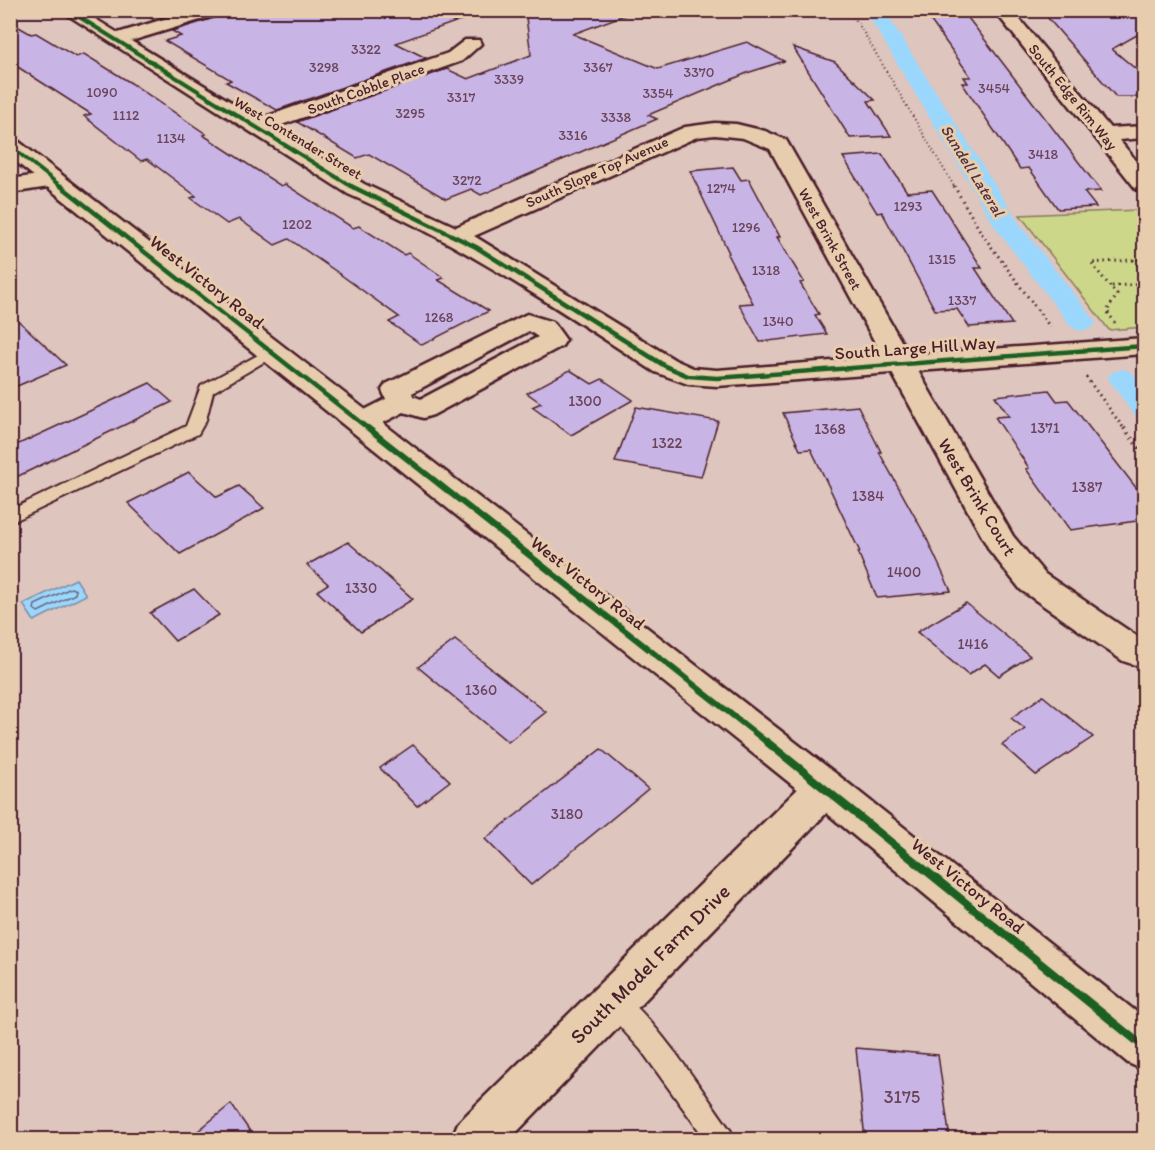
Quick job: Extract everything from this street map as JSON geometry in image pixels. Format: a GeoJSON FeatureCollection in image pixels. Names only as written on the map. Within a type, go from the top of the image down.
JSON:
{"type":"FeatureCollection","features":[{"type":"Feature","properties":{"kind":"street","name":"West Contender Street"},"geometry":{"type":"LineString","coordinates":[[68,10],[356,189],[405,208],[665,366],[688,376]]}},
{"type":"Feature","properties":{"kind":"street"},"geometry":{"type":"LineString","coordinates":[[116,40],[214,10]]}},
{"type":"Feature","properties":{"kind":"street","name":"South Edge Rim Way"},"geometry":{"type":"LineString","coordinates":[[1002,10],[1144,184]]}},
{"type":"Feature","properties":{"kind":"street","name":"South Cobble Place"},"geometry":{"type":"LineString","coordinates":[[257,127],[455,57],[472,44]]}},
{"type":"Feature","properties":{"kind":"street","name":"South Slope Top Avenue"},"geometry":{"type":"LineString","coordinates":[[454,236],[692,131],[745,130]]}},
{"type":"Feature","properties":{"kind":"street","name":"West Brink Street"},"geometry":{"type":"LineString","coordinates":[[745,130],[778,145],[899,365]]}},
{"type":"Feature","properties":{"kind":"street"},"geometry":{"type":"LineString","coordinates":[[1105,135],[1144,132]]}},
{"type":"Feature","properties":{"kind":"street","name":"West Victory Road"},"geometry":{"type":"LineString","coordinates":[[10,146],[825,788],[1144,1047]]}},
{"type":"Feature","properties":{"kind":"street"},"geometry":{"type":"LineString","coordinates":[[10,186],[54,180]]}},
{"type":"Feature","properties":{"kind":"street"},"geometry":{"type":"LineString","coordinates":[[361,423],[402,402],[423,410],[553,340],[544,328],[577,311]]}},
{"type":"Feature","properties":{"kind":"street","name":"South Large Hill Way"},"geometry":{"type":"LineString","coordinates":[[688,376],[717,378],[1144,346]]}},
{"type":"Feature","properties":{"kind":"street","name":"West Brink Court"},"geometry":{"type":"LineString","coordinates":[[899,365],[1001,543],[1033,582],[1136,652]]}},
{"type":"Feature","properties":{"kind":"street","name":"South Model Farm Drive"},"geometry":{"type":"LineString","coordinates":[[475,1140],[825,788]]}},
{"type":"Feature","properties":{"kind":"lane"},"geometry":{"type":"LineString","coordinates":[[10,517],[192,430],[201,418],[202,398],[206,389],[271,352]]}},
{"type":"Feature","properties":{"kind":"lane"},"geometry":{"type":"LineString","coordinates":[[613,1001],[650,1041],[722,1140]]}},
{"type":"Feature","properties":{"kind":"path"},"geometry":{"type":"LineString","coordinates":[[843,10],[852,15],[861,28],[982,234],[1144,455]]}},
{"type":"Feature","properties":{"kind":"path"},"geometry":{"type":"LineString","coordinates":[[1116,324],[1107,310],[1117,295],[1091,263],[1144,259]]}},
{"type":"Feature","properties":{"kind":"path"},"geometry":{"type":"LineString","coordinates":[[1133,260],[1144,272]]}},
{"type":"Feature","properties":{"kind":"path"},"geometry":{"type":"LineString","coordinates":[[1112,286],[1144,284]]}},
{"type":"Feature","properties":{"kind":"green space"},"geometry":{"type":"Polygon","coordinates":[[[1139,210],[1144,215],[1144,327],[1109,330],[1020,215],[1139,210]]]}},
{"type":"Feature","properties":{"kind":"water"},"geometry":{"type":"Polygon","coordinates":[[[76,579],[86,595],[34,621],[23,604],[76,579]]]}},
{"type":"Feature","properties":{"kind":"building"},"geometry":{"type":"Polygon","coordinates":[[[138,10],[185,10],[154,20],[138,10]]]}},
{"type":"Feature","properties":{"kind":"building"},"geometry":{"type":"Polygon","coordinates":[[[224,10],[474,10],[475,15],[396,43],[426,58],[277,110],[226,82],[231,80],[165,41],[181,36],[172,31],[221,16],[224,10]]]}},
{"type":"Feature","properties":{"kind":"building"},"geometry":{"type":"Polygon","coordinates":[[[525,10],[627,10],[627,14],[573,34],[658,69],[747,42],[784,61],[747,73],[648,115],[657,119],[481,195],[471,189],[446,199],[369,154],[357,158],[297,122],[447,69],[468,79],[531,55],[525,10]]]}},
{"type":"Feature","properties":{"kind":"building"},"geometry":{"type":"Polygon","coordinates":[[[923,10],[962,10],[1101,191],[1084,192],[1096,207],[1058,209],[1029,168],[1020,169],[962,83],[968,83],[964,77],[971,77],[923,10]]]}},
{"type":"Feature","properties":{"kind":"building"},"geometry":{"type":"Polygon","coordinates":[[[1041,10],[1144,10],[1144,31],[1112,49],[1144,76],[1144,97],[1116,97],[1041,10]]]}},
{"type":"Feature","properties":{"kind":"building"},"geometry":{"type":"Polygon","coordinates":[[[10,22],[31,34],[36,33],[76,57],[84,54],[131,83],[206,134],[203,135],[281,186],[285,184],[353,228],[359,226],[404,255],[408,253],[444,278],[438,280],[489,311],[422,345],[389,322],[399,317],[289,239],[275,245],[239,219],[227,224],[191,198],[196,196],[147,159],[141,161],[84,116],[91,114],[10,62],[10,22]]]}},
{"type":"Feature","properties":{"kind":"building"},"geometry":{"type":"Polygon","coordinates":[[[793,47],[835,62],[875,100],[868,101],[891,136],[850,138],[793,47]]]}},
{"type":"Feature","properties":{"kind":"building"},"geometry":{"type":"Polygon","coordinates":[[[882,154],[907,192],[932,190],[982,268],[975,268],[1012,324],[969,327],[957,309],[935,310],[882,212],[877,213],[843,157],[882,154]]]}},
{"type":"Feature","properties":{"kind":"building"},"geometry":{"type":"Polygon","coordinates":[[[733,167],[741,180],[749,179],[780,237],[777,237],[804,282],[800,283],[819,314],[815,315],[827,334],[760,342],[739,304],[753,303],[727,254],[729,253],[690,171],[733,167]]]}},
{"type":"Feature","properties":{"kind":"building"},"geometry":{"type":"Polygon","coordinates":[[[10,313],[66,365],[10,389],[10,313]]]}},
{"type":"Feature","properties":{"kind":"building"},"geometry":{"type":"Polygon","coordinates":[[[570,370],[592,384],[602,379],[633,400],[571,435],[532,407],[541,403],[527,393],[570,370]]]}},
{"type":"Feature","properties":{"kind":"building"},"geometry":{"type":"Polygon","coordinates":[[[150,383],[172,402],[10,480],[10,448],[150,383]]]}},
{"type":"Feature","properties":{"kind":"building"},"geometry":{"type":"Polygon","coordinates":[[[1049,390],[1057,401],[1068,400],[1144,498],[1144,520],[1070,530],[1026,469],[1029,468],[995,417],[1009,416],[995,396],[1049,390]]]}},
{"type":"Feature","properties":{"kind":"building"},"geometry":{"type":"Polygon","coordinates":[[[858,406],[881,452],[879,452],[925,535],[951,591],[877,598],[858,552],[860,552],[811,449],[800,450],[783,413],[858,406]]]}},
{"type":"Feature","properties":{"kind":"building"},"geometry":{"type":"Polygon","coordinates":[[[636,407],[718,421],[701,477],[615,462],[636,407]]]}},
{"type":"Feature","properties":{"kind":"building"},"geometry":{"type":"Polygon","coordinates":[[[189,472],[217,497],[239,486],[264,508],[180,554],[128,503],[189,472]]]}},
{"type":"Feature","properties":{"kind":"building"},"geometry":{"type":"Polygon","coordinates":[[[348,542],[413,599],[361,632],[317,591],[328,584],[307,565],[348,542]]]}},
{"type":"Feature","properties":{"kind":"building"},"geometry":{"type":"Polygon","coordinates":[[[194,589],[219,615],[175,641],[150,613],[194,589]]]}},
{"type":"Feature","properties":{"kind":"building"},"geometry":{"type":"Polygon","coordinates":[[[966,603],[1030,656],[999,676],[985,664],[968,675],[917,632],[966,603]]]}},
{"type":"Feature","properties":{"kind":"building"},"geometry":{"type":"Polygon","coordinates":[[[455,640],[546,712],[508,742],[418,667],[455,640]]]}},
{"type":"Feature","properties":{"kind":"building"},"geometry":{"type":"Polygon","coordinates":[[[1043,696],[1093,737],[1036,775],[1002,745],[1025,729],[1011,718],[1043,696]]]}},
{"type":"Feature","properties":{"kind":"building"},"geometry":{"type":"Polygon","coordinates":[[[413,745],[450,781],[417,806],[380,768],[413,745]]]}},
{"type":"Feature","properties":{"kind":"building"},"geometry":{"type":"Polygon","coordinates":[[[601,749],[648,789],[531,885],[485,839],[601,749]]]}},
{"type":"Feature","properties":{"kind":"building"},"geometry":{"type":"Polygon","coordinates":[[[856,1048],[938,1055],[950,1140],[865,1140],[856,1048]]]}},
{"type":"Feature","properties":{"kind":"building"},"geometry":{"type":"Polygon","coordinates":[[[231,1104],[256,1140],[187,1140],[231,1104]]]}},
{"type":"Feature","properties":{"kind":"waterway","name":"Sundell Lateral"},"geometry":{"type":"LineString","coordinates":[[874,10],[1010,230],[1082,322]]}},
{"type":"Feature","properties":{"kind":"waterway","name":"Sundell Lateral"},"geometry":{"type":"LineString","coordinates":[[1123,378],[1144,407]]}},
{"type":"Feature","properties":{"kind":"cycle path"},"geometry":{"type":"LineString","coordinates":[[68,10],[356,189],[397,206],[476,247],[665,366],[688,376],[717,378],[1144,346]]}},
{"type":"Feature","properties":{"kind":"cycle path"},"geometry":{"type":"LineString","coordinates":[[10,146],[825,788],[1144,1047]]}}]}
